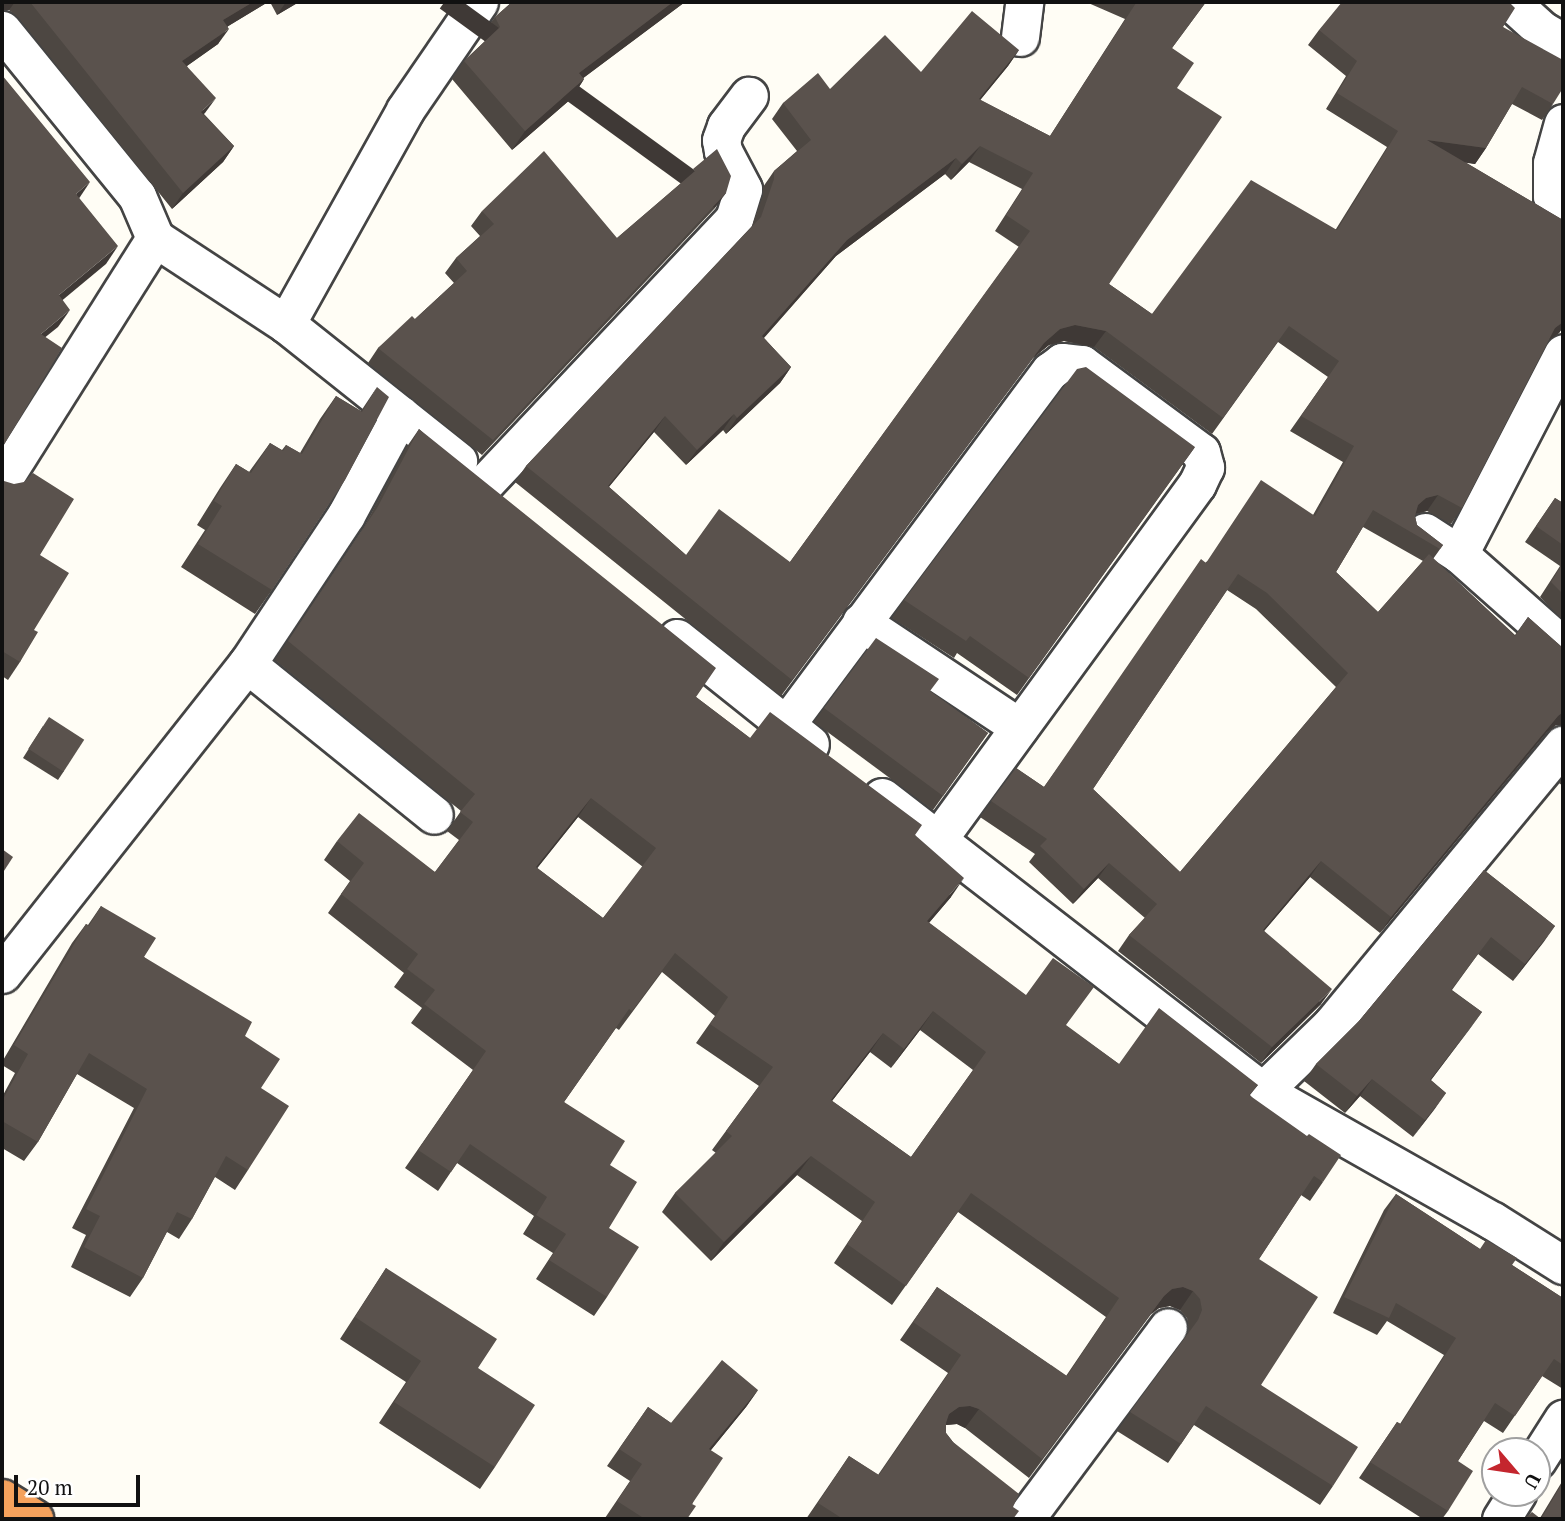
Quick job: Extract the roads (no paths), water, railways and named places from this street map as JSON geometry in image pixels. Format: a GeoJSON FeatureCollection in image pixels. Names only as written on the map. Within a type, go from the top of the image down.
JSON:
{"type":"FeatureCollection","features":[{"type":"Feature","properties":{"kind":"highway"},"geometry":{"type":"LineString","coordinates":[[2,1499],[34,1519]]}},
{"type":"Feature","properties":{"kind":"street"},"geometry":{"type":"LineString","coordinates":[[286,324],[405,110],[479,2]]}},
{"type":"Feature","properties":{"kind":"street"},"geometry":{"type":"LineString","coordinates":[[1511,2],[1542,30],[1563,42]]}},
{"type":"Feature","properties":{"kind":"street"},"geometry":{"type":"LineString","coordinates":[[2,30],[136,196],[155,238],[286,324],[496,491],[734,219],[743,189],[723,151],[721,140],[726,126],[749,96]]}},
{"type":"Feature","properties":{"kind":"street"},"geometry":{"type":"LineString","coordinates":[[1563,123],[1552,163],[1552,196],[1563,220]]}},
{"type":"Feature","properties":{"kind":"street"},"geometry":{"type":"LineString","coordinates":[[2,481],[155,238]]}},
{"type":"Feature","properties":{"kind":"street"},"geometry":{"type":"LineString","coordinates":[[1459,554],[1563,352]]}},
{"type":"Feature","properties":{"kind":"street"},"geometry":{"type":"LineString","coordinates":[[785,726],[1050,371],[1062,362],[1082,364],[1201,452],[1205,467],[1197,484],[938,839]]}},
{"type":"Feature","properties":{"kind":"street"},"geometry":{"type":"LineString","coordinates":[[2,974],[247,664],[346,515],[400,415]]}},
{"type":"Feature","properties":{"kind":"street"},"geometry":{"type":"LineString","coordinates":[[1425,532],[1459,554],[1563,646]]}},
{"type":"Feature","properties":{"kind":"street"},"geometry":{"type":"LineString","coordinates":[[646,613],[785,726],[938,839],[1263,1091],[1493,1221],[1563,1265]]}},
{"type":"Feature","properties":{"kind":"street"},"geometry":{"type":"LineString","coordinates":[[861,622],[1019,727]]}},
{"type":"Feature","properties":{"kind":"street"},"geometry":{"type":"LineString","coordinates":[[247,664],[434,815]]}},
{"type":"Feature","properties":{"kind":"street"},"geometry":{"type":"LineString","coordinates":[[1263,1091],[1332,1025],[1563,745]]}},
{"type":"Feature","properties":{"kind":"street"},"geometry":{"type":"LineString","coordinates":[[1021,1504],[1168,1326]]}},
{"type":"Feature","properties":{"kind":"street"},"geometry":{"type":"LineString","coordinates":[[1551,1438],[1563,1419]]}}]}
